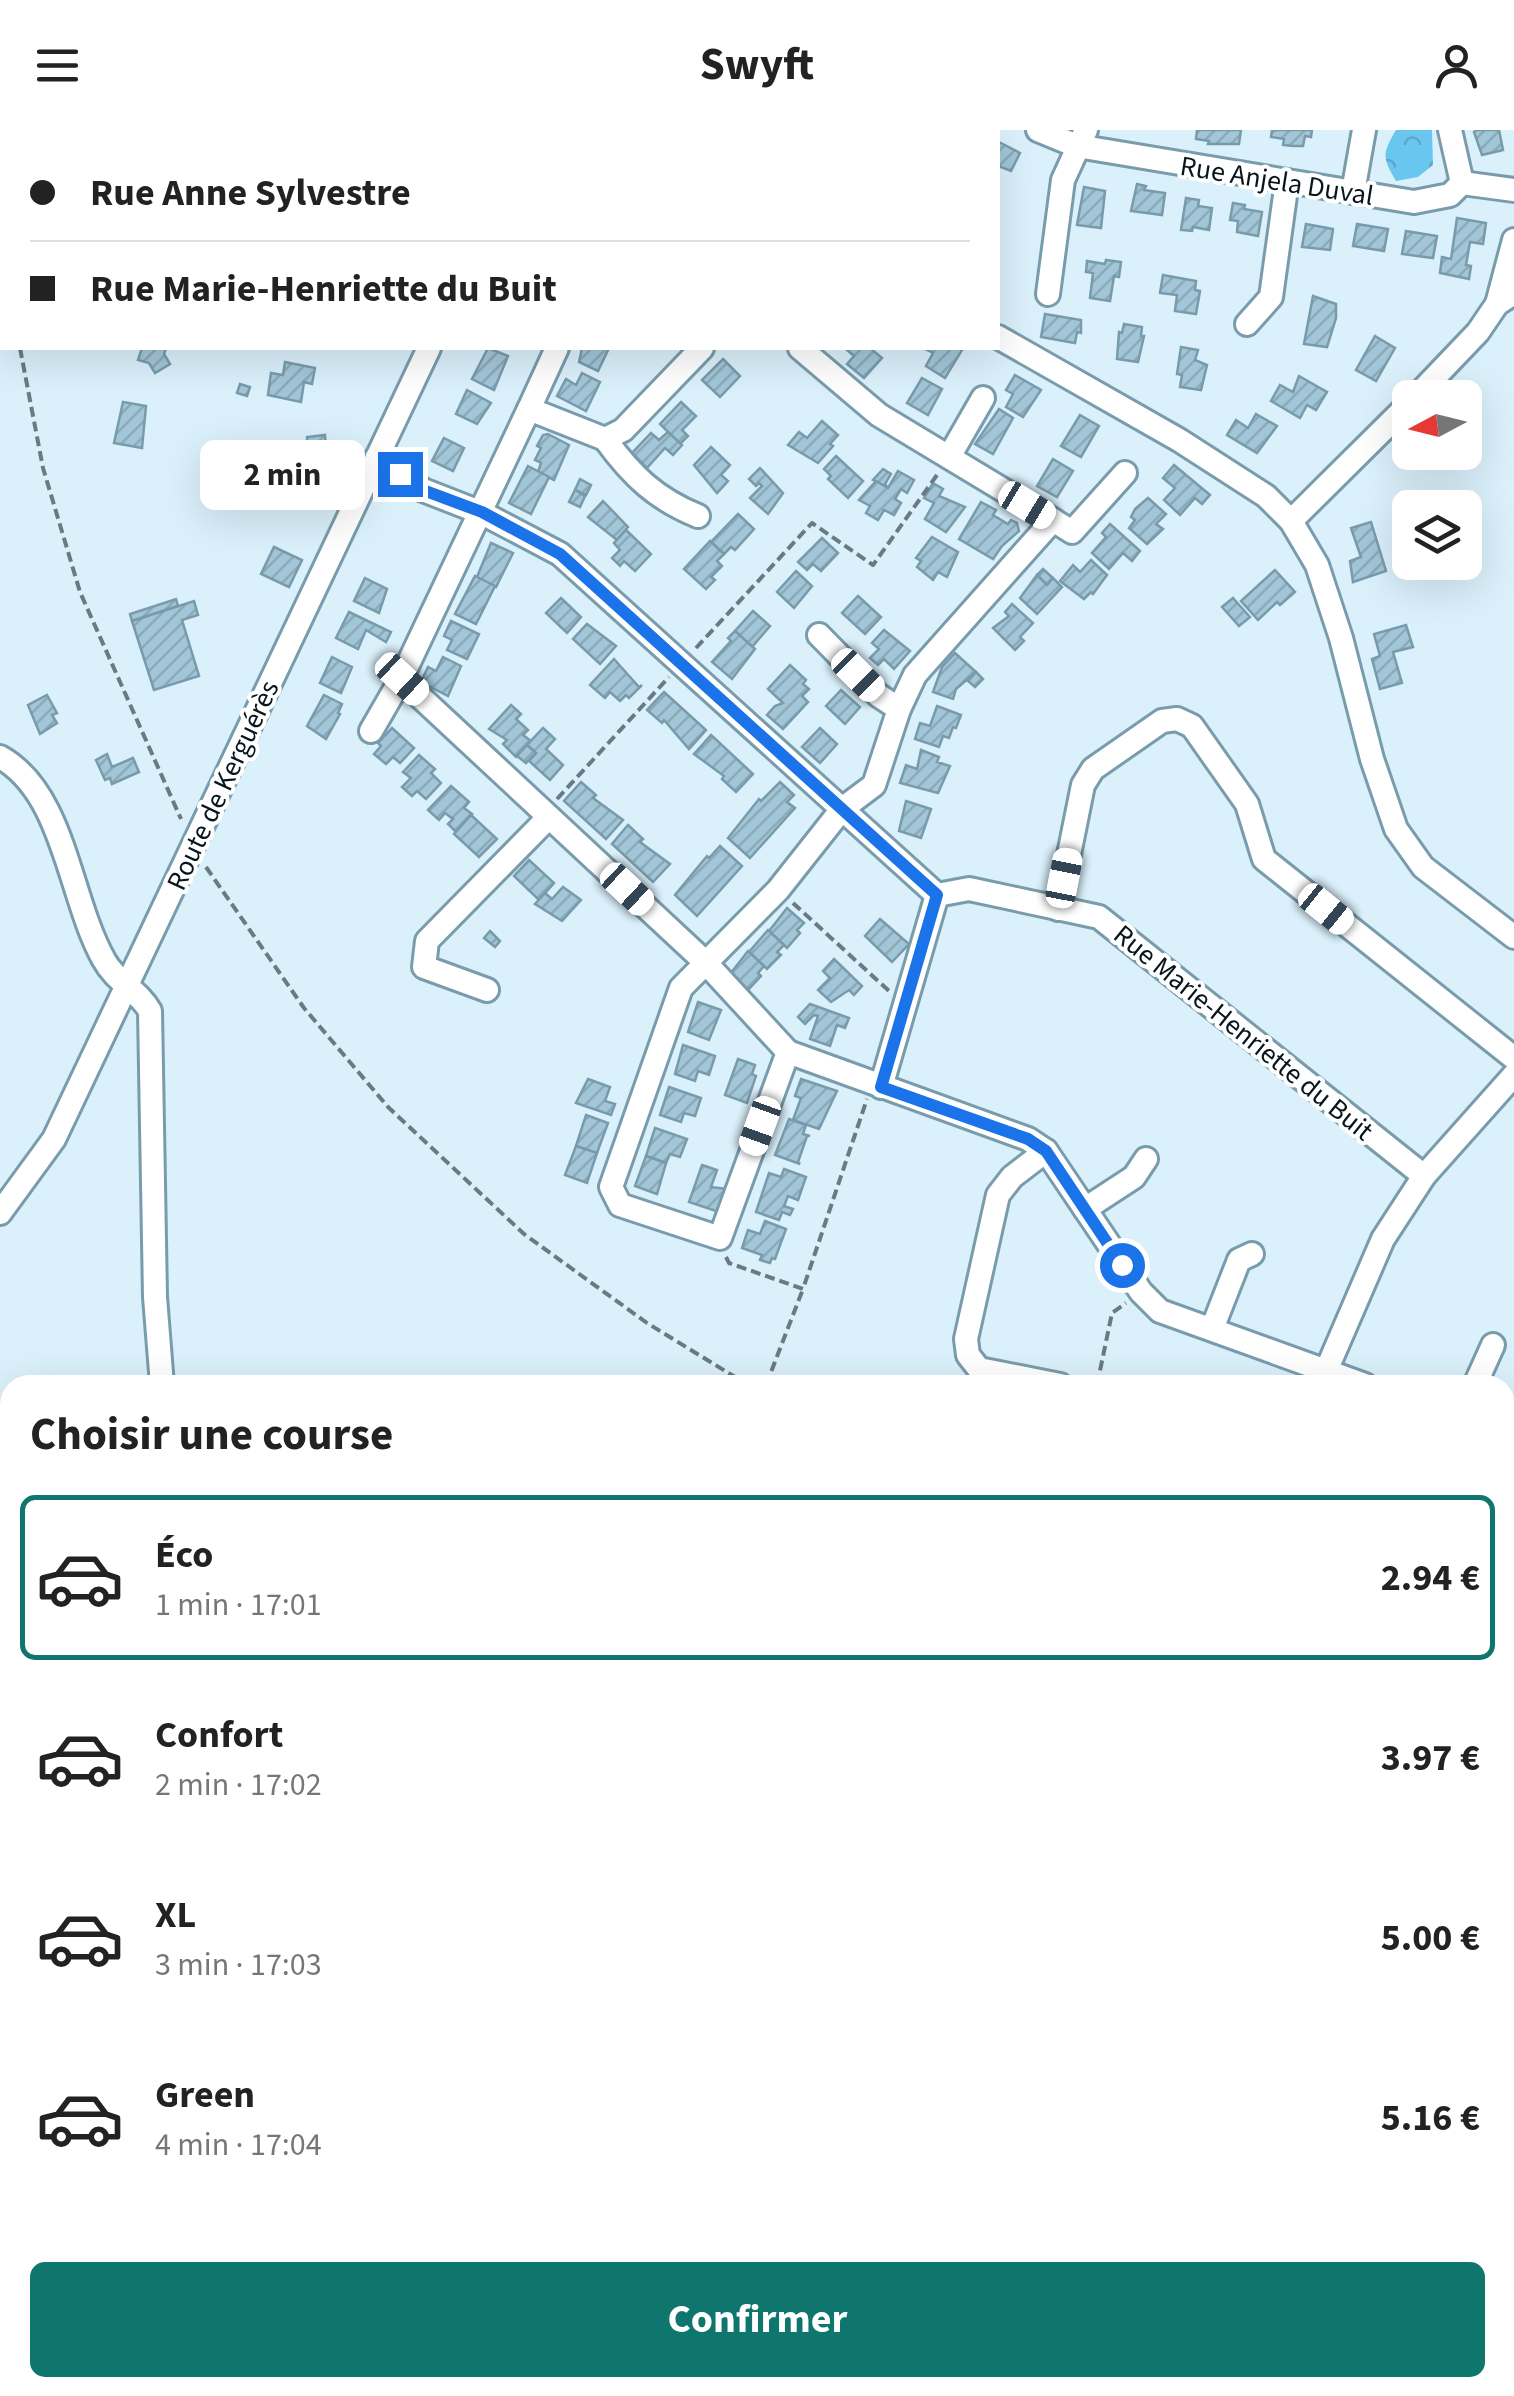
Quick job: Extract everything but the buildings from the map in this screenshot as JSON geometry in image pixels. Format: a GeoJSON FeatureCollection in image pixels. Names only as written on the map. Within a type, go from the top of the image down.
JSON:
{"type":"FeatureCollection","features":[{"type":"Feature","properties":{"kind":"street","name":"Rue Anjela Duval"},"geometry":{"type":"LineString","coordinates":[[1038,130],[1287,181],[1414,202],[1450,195],[1462,182]]}},
{"type":"Feature","properties":{"kind":"street"},"geometry":{"type":"LineString","coordinates":[[1353,192],[1364,130]]}},
{"type":"Feature","properties":{"kind":"street"},"geometry":{"type":"LineString","coordinates":[[1450,130],[1462,182],[1514,190]]}},
{"type":"Feature","properties":{"kind":"street"},"geometry":{"type":"LineString","coordinates":[[1048,294],[1064,180],[1082,138]]}},
{"type":"Feature","properties":{"kind":"street"},"geometry":{"type":"LineString","coordinates":[[1248,324],[1271,297],[1287,181]]}},
{"type":"Feature","properties":{"kind":"street"},"geometry":{"type":"LineString","coordinates":[[1432,380],[1506,298],[1514,240]]}},
{"type":"Feature","properties":{"kind":"street"},"geometry":{"type":"LineString","coordinates":[[1000,338],[1179,440],[1266,496],[1291,522],[1318,565],[1342,638],[1372,759],[1396,829],[1423,867],[1514,937]]}},
{"type":"Feature","properties":{"kind":"street","name":"Route de Kerguérès"},"geometry":{"type":"LineString","coordinates":[[0,1212],[54,1139],[428,350]]}},
{"type":"Feature","properties":{"kind":"street"},"geometry":{"type":"LineString","coordinates":[[371,731],[402,679],[556,350]]}},
{"type":"Feature","properties":{"kind":"street"},"geometry":{"type":"LineString","coordinates":[[605,439],[623,430],[700,350]]}},
{"type":"Feature","properties":{"kind":"street"},"geometry":{"type":"LineString","coordinates":[[802,350],[879,415],[1072,532],[1126,473]]}},
{"type":"Feature","properties":{"kind":"street"},"geometry":{"type":"LineString","coordinates":[[949,458],[983,398]]}},
{"type":"Feature","properties":{"kind":"street"},"geometry":{"type":"LineString","coordinates":[[529,410],[605,439],[665,502],[698,516]]}},
{"type":"Feature","properties":{"kind":"street"},"geometry":{"type":"LineString","coordinates":[[1291,522],[1392,421]]}},
{"type":"Feature","properties":{"kind":"street"},"geometry":{"type":"LineString","coordinates":[[378,457],[423,490],[482,512],[560,554],[937,895],[905,1006],[876,1085]]}},
{"type":"Feature","properties":{"kind":"street"},"geometry":{"type":"LineString","coordinates":[[788,1052],[720,1238],[620,1205],[611,1187],[681,988],[778,890],[842,809],[874,785],[899,709],[915,675],[1053,520]]}},
{"type":"Feature","properties":{"kind":"street"},"geometry":{"type":"LineString","coordinates":[[820,635],[878,694],[899,709]]}},
{"type":"Feature","properties":{"kind":"street"},"geometry":{"type":"LineString","coordinates":[[402,679],[705,962],[788,1052],[1028,1139],[1046,1151],[1140,1292],[1160,1311],[1318,1375]]}},
{"type":"Feature","properties":{"kind":"street"},"geometry":{"type":"LineString","coordinates":[[1058,908],[1084,784],[1092,769],[1162,721],[1177,719],[1192,726],[1247,804],[1264,860],[1514,1058]]}},
{"type":"Feature","properties":{"kind":"street"},"geometry":{"type":"LineString","coordinates":[[0,757],[38,789],[104,960],[126,988],[144,1000],[152,1023],[155,1298],[161,1375]]}},
{"type":"Feature","properties":{"kind":"street"},"geometry":{"type":"LineString","coordinates":[[487,990],[424,967],[428,941],[549,816]]}},
{"type":"Feature","properties":{"kind":"street","name":"Rue Marie-Henriette du Buit"},"geometry":{"type":"LineString","coordinates":[[937,895],[969,890],[1099,917],[1424,1176]]}},
{"type":"Feature","properties":{"kind":"street"},"geometry":{"type":"LineString","coordinates":[[1324,1375],[1383,1240],[1424,1176],[1514,1076]]}},
{"type":"Feature","properties":{"kind":"street"},"geometry":{"type":"LineString","coordinates":[[1009,1375],[979,1369],[968,1356],[966,1339],[998,1195],[1012,1177],[1046,1151]]}},
{"type":"Feature","properties":{"kind":"street"},"geometry":{"type":"LineString","coordinates":[[1085,1209],[1134,1176],[1146,1159]]}},
{"type":"Feature","properties":{"kind":"street"},"geometry":{"type":"LineString","coordinates":[[1212,1329],[1239,1260],[1252,1254]]}},
{"type":"Feature","properties":{"kind":"street"},"geometry":{"type":"LineString","coordinates":[[1480,1375],[1493,1346]]}},
{"type":"Feature","properties":{"kind":"path"},"geometry":{"type":"LineString","coordinates":[[20,350],[43,468],[80,592],[209,874],[304,1008],[388,1107],[524,1234],[648,1323],[732,1375]]}},
{"type":"Feature","properties":{"kind":"path"},"geometry":{"type":"LineString","coordinates":[[549,816],[559,793],[812,523],[873,565],[949,458]]}},
{"type":"Feature","properties":{"kind":"path"},"geometry":{"type":"LineString","coordinates":[[778,890],[905,1006]]}},
{"type":"Feature","properties":{"kind":"path"},"geometry":{"type":"LineString","coordinates":[[770,1375],[876,1085]]}},
{"type":"Feature","properties":{"kind":"path"},"geometry":{"type":"LineString","coordinates":[[720,1238],[728,1263],[804,1289]]}},
{"type":"Feature","properties":{"kind":"path"},"geometry":{"type":"LineString","coordinates":[[1099,1375],[1112,1312],[1140,1292]]}},
{"type":"Feature","properties":{"kind":"green space"},"geometry":{"type":"Polygon","coordinates":[[[1396,130],[1432,130],[1433,165],[1418,177],[1396,181],[1388,166],[1386,150],[1396,130]]]}},
{"type":"Feature","properties":{"kind":"route"},"geometry":{"type":"LineString","coordinates":[[400,474],[423,490],[482,512],[560,554],[937,895],[881,1087],[1028,1139],[1046,1151],[1122,1265]]}}]}
